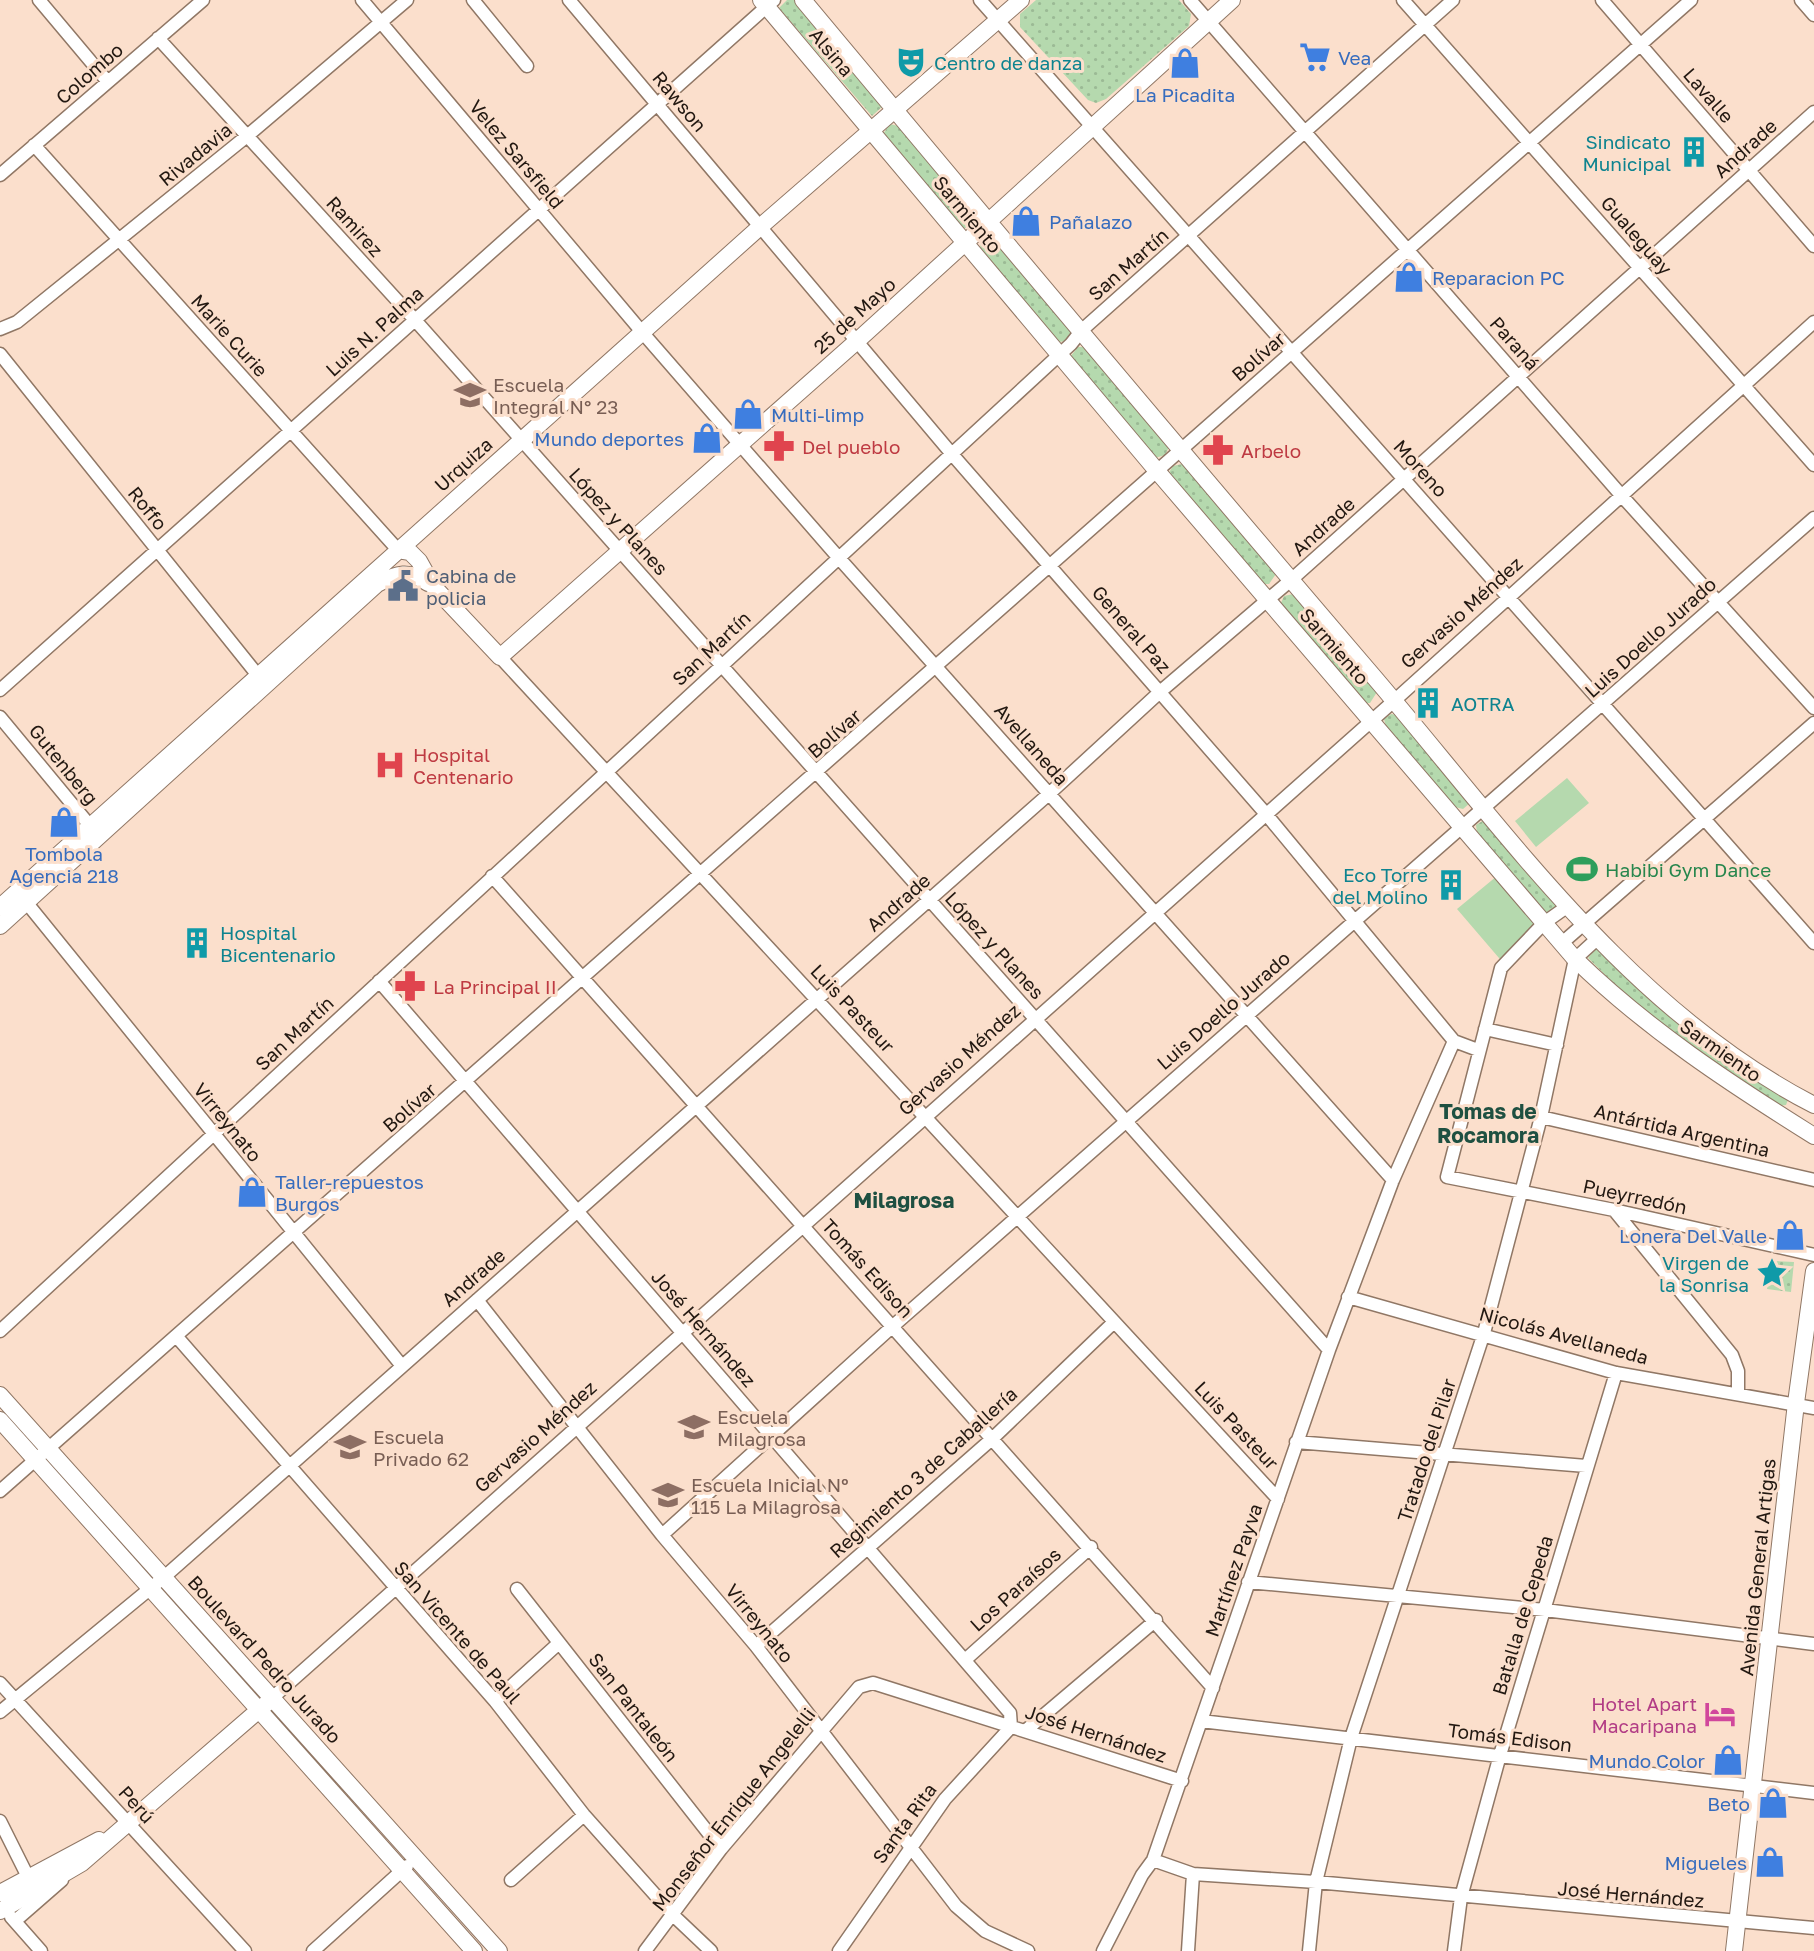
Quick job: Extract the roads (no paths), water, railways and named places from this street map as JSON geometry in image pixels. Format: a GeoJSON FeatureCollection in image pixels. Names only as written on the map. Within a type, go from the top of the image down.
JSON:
{"type":"FeatureCollection","features":[{"type":"Feature","properties":{"kind":"main road","name":"Alsina"},"geometry":{"type":"LineString","coordinates":[[803,0],[895,111]]}},
{"type":"Feature","properties":{"kind":"main road","name":"Urquiza"},"geometry":{"type":"LineString","coordinates":[[0,907],[94,831],[262,680],[398,550],[761,226],[1021,0]]}},
{"type":"Feature","properties":{"kind":"main road","name":"25 de Mayo"},"geometry":{"type":"LineString","coordinates":[[500,657],[739,442],[857,341],[1232,0]]}},
{"type":"Feature","properties":{"kind":"main road","name":"Alsina"},"geometry":{"type":"LineString","coordinates":[[767,2],[871,131]]}},
{"type":"Feature","properties":{"kind":"main road","name":"Sarmiento"},"geometry":{"type":"LineString","coordinates":[[895,111],[1568,906],[1662,1002],[1733,1055],[1814,1105]]}},
{"type":"Feature","properties":{"kind":"main road","name":"Sarmiento"},"geometry":{"type":"LineString","coordinates":[[871,131],[1157,471],[1575,958],[1644,1022],[1814,1136]]}},
{"type":"Feature","properties":{"kind":"main road","name":"Luis Pasteur"},"geometry":{"type":"LineString","coordinates":[[398,550],[410,552],[419,561],[433,586],[500,657]]}},
{"type":"Feature","properties":{"kind":"main road","name":"Urquiza"},"geometry":{"type":"LineString","coordinates":[[262,680],[377,584],[395,574],[414,574],[433,586]]}},
{"type":"Feature","properties":{"kind":"main road","name":"Urquiza"},"geometry":{"type":"LineString","coordinates":[[0,926],[94,831]]}},
{"type":"Feature","properties":{"kind":"main road","name":"Avenida General Artigas"},"geometry":{"type":"LineString","coordinates":[[1734,1951],[1796,1403],[1814,1271]]}},
{"type":"Feature","properties":{"kind":"main road","name":"Boulevard Pedro Jurado"},"geometry":{"type":"LineString","coordinates":[[0,1395],[42,1456],[156,1583],[271,1699],[499,1951]]}},
{"type":"Feature","properties":{"kind":"main road","name":"Boulevard Pedro Jurado"},"geometry":{"type":"LineString","coordinates":[[0,1420],[42,1456]]}},
{"type":"Feature","properties":{"kind":"main road","name":"Boulevard Pedro Jurado"},"geometry":{"type":"LineString","coordinates":[[156,1583],[259,1710],[474,1951]]}},
{"type":"Feature","properties":{"kind":"main road","name":"Gervasio Méndez"},"geometry":{"type":"LineString","coordinates":[[4,1908],[82,1863],[130,1825],[271,1699]]}},
{"type":"Feature","properties":{"kind":"main road","name":"Gervasio Méndez"},"geometry":{"type":"LineString","coordinates":[[4,1908],[28,1877],[130,1825]]}},
{"type":"Feature","properties":{"kind":"street"},"geometry":{"type":"LineString","coordinates":[[39,0],[108,82]]}},
{"type":"Feature","properties":{"kind":"street","name":"Colombo"},"geometry":{"type":"LineString","coordinates":[[0,174],[203,0]]}},
{"type":"Feature","properties":{"kind":"street","name":"Velez Sarsfield"},"geometry":{"type":"LineString","coordinates":[[362,0],[642,332]]}},
{"type":"Feature","properties":{"kind":"street","name":"Rivadavia"},"geometry":{"type":"LineString","coordinates":[[0,329],[17,322],[119,240],[407,0]]}},
{"type":"Feature","properties":{"kind":"street"},"geometry":{"type":"LineString","coordinates":[[473,0],[527,66]]}},
{"type":"Feature","properties":{"kind":"street","name":"Rawson"},"geometry":{"type":"LineString","coordinates":[[569,0],[761,226]]}},
{"type":"Feature","properties":{"kind":"street","name":"Moreno"},"geometry":{"type":"LineString","coordinates":[[980,0],[1814,943]]}},
{"type":"Feature","properties":{"kind":"street","name":"Paraná"},"geometry":{"type":"LineString","coordinates":[[1190,0],[1620,495],[1814,708]]}},
{"type":"Feature","properties":{"kind":"street","name":"Gualeguay"},"geometry":{"type":"LineString","coordinates":[[1403,0],[1814,465]]}},
{"type":"Feature","properties":{"kind":"street","name":"San Martín"},"geometry":{"type":"LineString","coordinates":[[0,1331],[1059,355],[1082,330],[1453,0]]}},
{"type":"Feature","properties":{"kind":"street","name":"Lavalle"},"geometry":{"type":"LineString","coordinates":[[1602,0],[1814,246]]}},
{"type":"Feature","properties":{"kind":"street","name":"Bolívar"},"geometry":{"type":"LineString","coordinates":[[0,1491],[938,667],[1691,0]]}},
{"type":"Feature","properties":{"kind":"street"},"geometry":{"type":"LineString","coordinates":[[1801,0],[1814,15]]}},
{"type":"Feature","properties":{"kind":"street","name":"Luis N. Palma"},"geometry":{"type":"LineString","coordinates":[[0,690],[767,2]]}},
{"type":"Feature","properties":{"kind":"street","name":"Ramirez"},"geometry":{"type":"LineString","coordinates":[[158,38],[522,440]]}},
{"type":"Feature","properties":{"kind":"street","name":"Andrade"},"geometry":{"type":"LineString","coordinates":[[0,1712],[156,1583],[578,1211],[1050,793],[1161,691],[1406,479],[1814,112]]}},
{"type":"Feature","properties":{"kind":"street","name":"Marie Curie"},"geometry":{"type":"LineString","coordinates":[[34,145],[398,550]]}},
{"type":"Feature","properties":{"kind":"street","name":"General Paz"},"geometry":{"type":"LineString","coordinates":[[761,226],[951,453],[1266,814],[1454,1041],[1478,1050]]}},
{"type":"Feature","properties":{"kind":"street","name":"Gervasio Méndez"},"geometry":{"type":"LineString","coordinates":[[271,1699],[1395,701],[1814,322]]}},
{"type":"Feature","properties":{"kind":"street","name":"Avellaneda"},"geometry":{"type":"LineString","coordinates":[[642,332],[838,557],[1393,1181]]}},
{"type":"Feature","properties":{"kind":"street","name":"Roffo"},"geometry":{"type":"LineString","coordinates":[[0,354],[262,680]]}},
{"type":"Feature","properties":{"kind":"street","name":"López y Planes"},"geometry":{"type":"LineString","coordinates":[[522,440],[1328,1350]]}},
{"type":"Feature","properties":{"kind":"street","name":"Luis Doello Jurado"},"geometry":{"type":"LineString","coordinates":[[662,1535],[1016,1217],[1604,705],[1717,601],[1814,518]]}},
{"type":"Feature","properties":{"kind":"street","name":"Luis Pasteur"},"geometry":{"type":"LineString","coordinates":[[500,657],[1278,1499]]}},
{"type":"Feature","properties":{"kind":"street","name":"Gutenberg"},"geometry":{"type":"LineString","coordinates":[[0,717],[94,831]]}},
{"type":"Feature","properties":{"kind":"street"},"geometry":{"type":"LineString","coordinates":[[1562,943],[1814,723]]}},
{"type":"Feature","properties":{"kind":"street","name":"Tomás Edison"},"geometry":{"type":"LineString","coordinates":[[492,876],[1156,1620],[1213,1688]]}},
{"type":"Feature","properties":{"kind":"street","name":"Virreynato"},"geometry":{"type":"LineString","coordinates":[[26,902],[402,1366]]}},
{"type":"Feature","properties":{"kind":"street"},"geometry":{"type":"LineString","coordinates":[[1478,1050],[1501,968],[1544,923],[1568,906]]}},
{"type":"Feature","properties":{"kind":"street"},"geometry":{"type":"LineString","coordinates":[[1575,958],[1598,938]]}},
{"type":"Feature","properties":{"kind":"street","name":"Tratado del Pilar"},"geometry":{"type":"LineString","coordinates":[[1309,1951],[1316,1882],[1352,1738],[1484,1333],[1541,1117],[1575,958]]}},
{"type":"Feature","properties":{"kind":"street","name":"José Hernández"},"geometry":{"type":"LineString","coordinates":[[379,981],[1010,1713],[1012,1727],[1182,1781]]}},
{"type":"Feature","properties":{"kind":"street"},"geometry":{"type":"LineString","coordinates":[[1485,1029],[1557,1045]]}},
{"type":"Feature","properties":{"kind":"street","name":"Martínez Payva"},"geometry":{"type":"LineString","coordinates":[[1103,1951],[1142,1875],[1153,1860],[1328,1350],[1393,1181],[1454,1041]]}},
{"type":"Feature","properties":{"kind":"street","name":"Pueyrredón"},"geometry":{"type":"LineString","coordinates":[[1478,1050],[1447,1177],[1614,1210],[1814,1255]]}},
{"type":"Feature","properties":{"kind":"street","name":"Antártida Argentina"},"geometry":{"type":"LineString","coordinates":[[1541,1117],[1814,1180]]}},
{"type":"Feature","properties":{"kind":"street"},"geometry":{"type":"LineString","coordinates":[[1614,1210],[1732,1355],[1738,1371],[1738,1393]]}},
{"type":"Feature","properties":{"kind":"street","name":"Nicolás Avellaneda"},"geometry":{"type":"LineString","coordinates":[[1348,1297],[1484,1333],[1616,1373],[1814,1408]]}},
{"type":"Feature","properties":{"kind":"street","name":"Virreynato"},"geometry":{"type":"LineString","coordinates":[[477,1300],[662,1535],[756,1646],[969,1920],[1028,1951]]}},
{"type":"Feature","properties":{"kind":"street","name":"Regimiento 3 de Caballería"},"geometry":{"type":"LineString","coordinates":[[756,1646],[993,1438],[1113,1323]]}},
{"type":"Feature","properties":{"kind":"street","name":"San Vicente de Paul"},"geometry":{"type":"LineString","coordinates":[[177,1337],[495,1701],[584,1815],[674,1916],[711,1951]]}},
{"type":"Feature","properties":{"kind":"street","name":"Batalla de Cepeda"},"geometry":{"type":"LineString","coordinates":[[1454,1951],[1461,1897],[1500,1755],[1616,1373]]}},
{"type":"Feature","properties":{"kind":"street"},"geometry":{"type":"LineString","coordinates":[[1296,1442],[1586,1466]]}},
{"type":"Feature","properties":{"kind":"street","name":"Los Paraísos"},"geometry":{"type":"LineString","coordinates":[[965,1660],[1091,1547]]}},
{"type":"Feature","properties":{"kind":"street"},"geometry":{"type":"LineString","coordinates":[[1248,1582],[1545,1610],[1814,1644]]}},
{"type":"Feature","properties":{"kind":"street","name":"San Pantaleón"},"geometry":{"type":"LineString","coordinates":[[517,1589],[722,1849]]}},
{"type":"Feature","properties":{"kind":"street"},"geometry":{"type":"LineString","coordinates":[[1025,1731],[1156,1620]]}},
{"type":"Feature","properties":{"kind":"street"},"geometry":{"type":"LineString","coordinates":[[495,1701],[559,1643]]}},
{"type":"Feature","properties":{"kind":"street","name":"Perú"},"geometry":{"type":"LineString","coordinates":[[0,1682],[245,1951]]}},
{"type":"Feature","properties":{"kind":"street","name":"Monseñor Enrique Angelelli"},"geometry":{"type":"LineString","coordinates":[[645,1951],[722,1849],[821,1728],[859,1687],[873,1683],[1012,1727]]}},
{"type":"Feature","properties":{"kind":"street","name":"Tomás Edison"},"geometry":{"type":"LineString","coordinates":[[1201,1721],[1814,1793]]}},
{"type":"Feature","properties":{"kind":"street","name":"Santa Rita"},"geometry":{"type":"LineString","coordinates":[[839,1951],[911,1844],[964,1774],[1012,1727]]}},
{"type":"Feature","properties":{"kind":"street"},"geometry":{"type":"LineString","coordinates":[[511,1880],[584,1815]]}},
{"type":"Feature","properties":{"kind":"street"},"geometry":{"type":"LineString","coordinates":[[0,1821],[28,1877]]}},
{"type":"Feature","properties":{"kind":"street"},"geometry":{"type":"LineString","coordinates":[[313,1951],[416,1859]]}},
{"type":"Feature","properties":{"kind":"street","name":"José Hernández"},"geometry":{"type":"LineString","coordinates":[[1153,1860],[1193,1874],[1316,1882],[1737,1923],[1814,1928]]}},
{"type":"Feature","properties":{"kind":"street"},"geometry":{"type":"LineString","coordinates":[[1188,1951],[1193,1874]]}},
{"type":"Feature","properties":{"kind":"street"},"geometry":{"type":"LineString","coordinates":[[4,1908],[41,1951]]}},
{"type":"Feature","properties":{"kind":"place","name":"Vea"},"geometry":{"type":"Point","coordinates":[1315,57]}},
{"type":"Feature","properties":{"kind":"place","name":"Centro de danza"},"geometry":{"type":"Point","coordinates":[911,62]}},
{"type":"Feature","properties":{"kind":"place","name":"La Picadita"},"geometry":{"type":"Point","coordinates":[1185,63]}},
{"type":"Feature","properties":{"kind":"place","name":"Sindicato Municipal"},"geometry":{"type":"Point","coordinates":[1694,152]}},
{"type":"Feature","properties":{"kind":"place","name":"Pañalazo"},"geometry":{"type":"Point","coordinates":[1026,221]}},
{"type":"Feature","properties":{"kind":"place","name":"Reparacion PC"},"geometry":{"type":"Point","coordinates":[1409,277]}},
{"type":"Feature","properties":{"kind":"place","name":"Escuela Integral N° 23"},"geometry":{"type":"Point","coordinates":[470,395]}},
{"type":"Feature","properties":{"kind":"place","name":"Multi-limp"},"geometry":{"type":"Point","coordinates":[748,414]}},
{"type":"Feature","properties":{"kind":"place","name":"Mundo deportes"},"geometry":{"type":"Point","coordinates":[707,438]}},
{"type":"Feature","properties":{"kind":"place","name":"Del pueblo"},"geometry":{"type":"Point","coordinates":[779,446]}},
{"type":"Feature","properties":{"kind":"place","name":"Arbelo"},"geometry":{"type":"Point","coordinates":[1218,450]}},
{"type":"Feature","properties":{"kind":"place","name":"Cabina de policia"},"geometry":{"type":"Point","coordinates":[403,586]}},
{"type":"Feature","properties":{"kind":"place","name":"AOTRA"},"geometry":{"type":"Point","coordinates":[1428,703]}},
{"type":"Feature","properties":{"kind":"place","name":"Hospital Centenario"},"geometry":{"type":"Point","coordinates":[390,765]}},
{"type":"Feature","properties":{"kind":"place","name":"Tombola Agencia 218"},"geometry":{"type":"Point","coordinates":[64,822]}},
{"type":"Feature","properties":{"kind":"place","name":"Habibi Gym Dance"},"geometry":{"type":"Point","coordinates":[1582,869]}},
{"type":"Feature","properties":{"kind":"place","name":"Eco Torre del Molino"},"geometry":{"type":"Point","coordinates":[1451,885]}},
{"type":"Feature","properties":{"kind":"place","name":"Hospital Bicentenario"},"geometry":{"type":"Point","coordinates":[197,943]}},
{"type":"Feature","properties":{"kind":"place","name":"La Principal II"},"geometry":{"type":"Point","coordinates":[410,986]}},
{"type":"Feature","properties":{"kind":"place","name":"Taller-repuestos Burgos"},"geometry":{"type":"Point","coordinates":[252,1192]}},
{"type":"Feature","properties":{"kind":"place","name":"Lonera Del Valle"},"geometry":{"type":"Point","coordinates":[1790,1235]}},
{"type":"Feature","properties":{"kind":"place","name":"Virgen de la Sonrisa"},"geometry":{"type":"Point","coordinates":[1772,1273]}},
{"type":"Feature","properties":{"kind":"place","name":"Escuela Milagrosa"},"geometry":{"type":"Point","coordinates":[694,1427]}},
{"type":"Feature","properties":{"kind":"place","name":"Escuela Privado 62"},"geometry":{"type":"Point","coordinates":[350,1447]}},
{"type":"Feature","properties":{"kind":"place","name":"Escuela Inicial Nº 115 La Milagrosa"},"geometry":{"type":"Point","coordinates":[668,1495]}},
{"type":"Feature","properties":{"kind":"place","name":"Hotel Apart Macaripana"},"geometry":{"type":"Point","coordinates":[1720,1714]}},
{"type":"Feature","properties":{"kind":"place","name":"Mundo Color"},"geometry":{"type":"Point","coordinates":[1728,1760]}},
{"type":"Feature","properties":{"kind":"place","name":"Beto"},"geometry":{"type":"Point","coordinates":[1773,1803]}},
{"type":"Feature","properties":{"kind":"place","name":"Migueles"},"geometry":{"type":"Point","coordinates":[1770,1862]}},
{"type":"Feature","properties":{"kind":"district","name":"Tomas de Rocamora"},"geometry":{"type":"Point","coordinates":[1488,1123]}},
{"type":"Feature","properties":{"kind":"district","name":"Milagrosa"},"geometry":{"type":"Point","coordinates":[904,1200]}}]}
